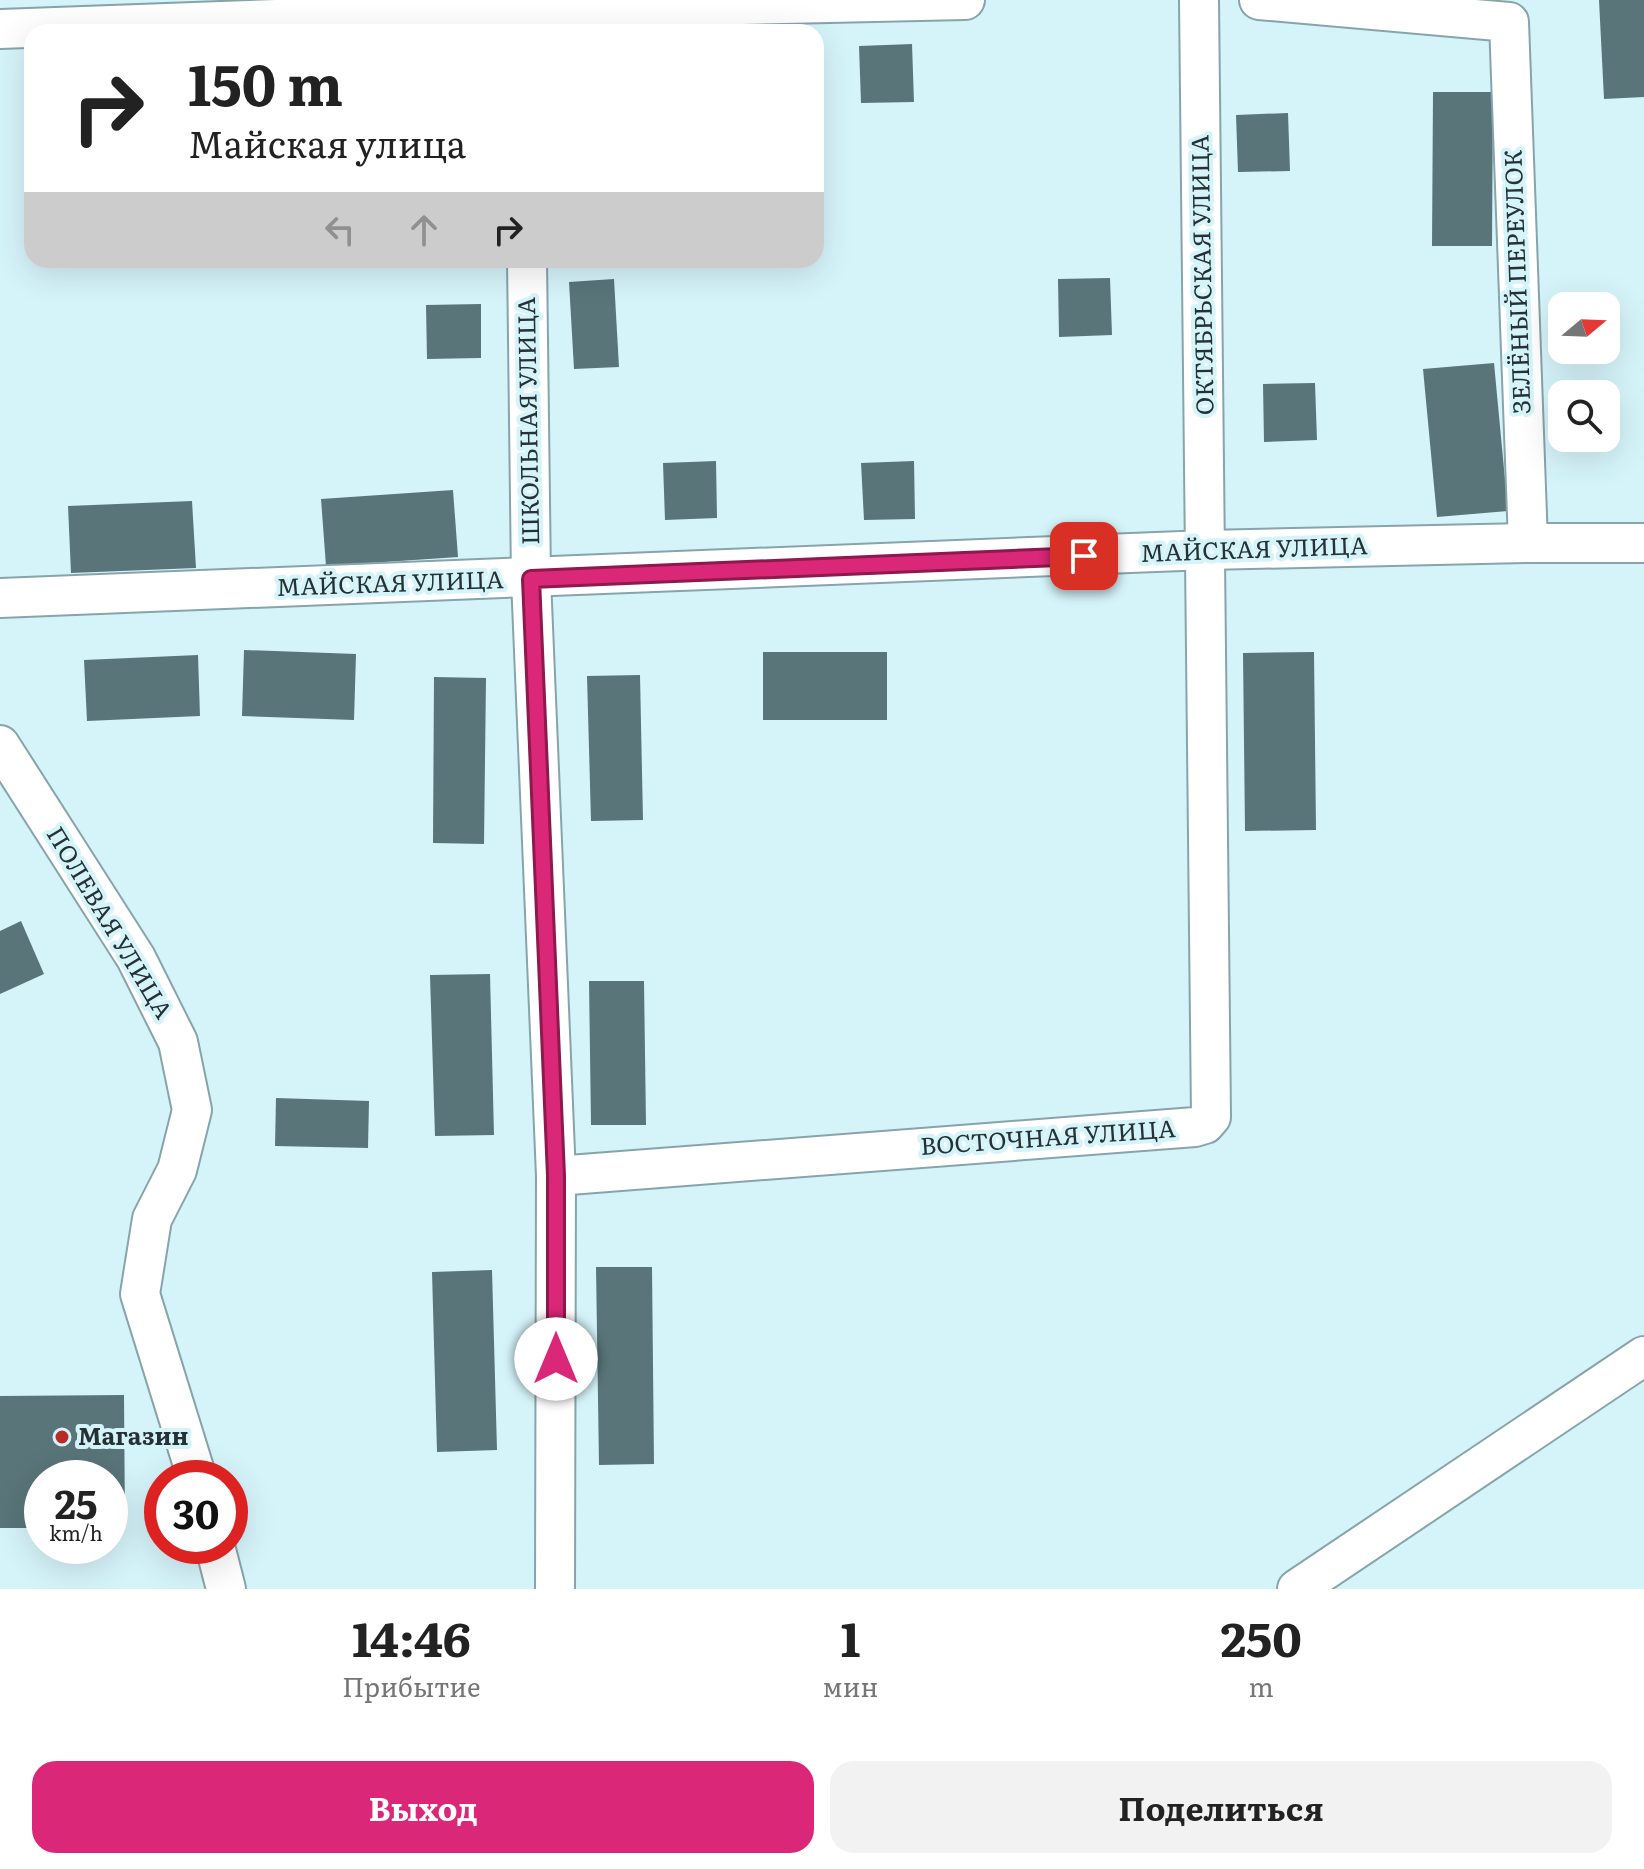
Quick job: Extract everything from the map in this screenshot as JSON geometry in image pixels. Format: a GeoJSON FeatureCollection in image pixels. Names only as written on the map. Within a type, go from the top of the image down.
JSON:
{"type":"FeatureCollection","features":[{"type":"Feature","properties":{"kind":"street"},"geometry":{"type":"LineString","coordinates":[[175,24],[965,0]]}},
{"type":"Feature","properties":{"kind":"street","name":"ОКТЯБРЬСКАЯ УЛИЦА"},"geometry":{"type":"LineString","coordinates":[[1199,0],[1207,550]]}},
{"type":"Feature","properties":{"kind":"street","name":"ЗЕЛЁНЫЙ ПЕРЕУЛОК"},"geometry":{"type":"LineString","coordinates":[[1259,0],[1509,22],[1528,543]]}},
{"type":"Feature","properties":{"kind":"street"},"geometry":{"type":"LineString","coordinates":[[0,29],[24,28]]}},
{"type":"Feature","properties":{"kind":"street","name":"ШКОЛЬНАЯ УЛИЦА"},"geometry":{"type":"LineString","coordinates":[[527,268],[531,579],[556,1176],[555,1589]]}},
{"type":"Feature","properties":{"kind":"street","name":"МАЙСКАЯ УЛИЦА"},"geometry":{"type":"LineString","coordinates":[[0,598],[1207,550],[1644,543]]}},
{"type":"Feature","properties":{"kind":"street","name":"ВОСТОЧНАЯ УЛИЦА"},"geometry":{"type":"LineString","coordinates":[[556,1176],[1205,1124],[1211,1117],[1207,550]]}},
{"type":"Feature","properties":{"kind":"street","name":"ПОЛЕВАЯ УЛИЦА"},"geometry":{"type":"LineString","coordinates":[[0,745],[136,958],[178,1042],[192,1110],[177,1170],[152,1219],[140,1294],[191,1460]]}},
{"type":"Feature","properties":{"kind":"street"},"geometry":{"type":"LineString","coordinates":[[1297,1589],[1644,1356]]}},
{"type":"Feature","properties":{"kind":"street"},"geometry":{"type":"LineString","coordinates":[[220,1564],[226,1589]]}},
{"type":"Feature","properties":{"kind":"building"},"geometry":{"type":"Polygon","coordinates":[[[1599,0],[1644,0],[1644,97],[1604,99],[1599,0]]]}},
{"type":"Feature","properties":{"kind":"building"},"geometry":{"type":"Polygon","coordinates":[[[912,44],[914,102],[861,103],[859,46],[912,44]]]}},
{"type":"Feature","properties":{"kind":"building"},"geometry":{"type":"Polygon","coordinates":[[[1433,92],[1493,92],[1492,246],[1432,246],[1433,92]]]}},
{"type":"Feature","properties":{"kind":"building"},"geometry":{"type":"Polygon","coordinates":[[[1288,113],[1290,171],[1238,172],[1236,115],[1288,113]]]}},
{"type":"Feature","properties":{"kind":"building"},"geometry":{"type":"Polygon","coordinates":[[[1110,278],[1112,335],[1059,337],[1058,279],[1110,278]]]}},
{"type":"Feature","properties":{"kind":"building"},"geometry":{"type":"Polygon","coordinates":[[[614,279],[619,367],[574,369],[569,282],[614,279]]]}},
{"type":"Feature","properties":{"kind":"building"},"geometry":{"type":"Polygon","coordinates":[[[481,304],[481,358],[427,359],[426,305],[481,304]]]}},
{"type":"Feature","properties":{"kind":"building"},"geometry":{"type":"Polygon","coordinates":[[[1494,363],[1508,511],[1437,517],[1423,369],[1494,363]]]}},
{"type":"Feature","properties":{"kind":"building"},"geometry":{"type":"Polygon","coordinates":[[[1315,383],[1317,440],[1264,442],[1263,384],[1315,383]]]}},
{"type":"Feature","properties":{"kind":"building"},"geometry":{"type":"Polygon","coordinates":[[[716,461],[717,518],[665,520],[663,463],[716,461]]]}},
{"type":"Feature","properties":{"kind":"building"},"geometry":{"type":"Polygon","coordinates":[[[914,461],[915,519],[864,520],[861,463],[914,461]]]}},
{"type":"Feature","properties":{"kind":"building"},"geometry":{"type":"Polygon","coordinates":[[[453,490],[458,557],[326,566],[321,499],[453,490]]]}},
{"type":"Feature","properties":{"kind":"building"},"geometry":{"type":"Polygon","coordinates":[[[192,501],[196,568],[71,573],[68,506],[192,501]]]}},
{"type":"Feature","properties":{"kind":"building"},"geometry":{"type":"Polygon","coordinates":[[[244,650],[356,654],[354,720],[242,716],[244,650]]]}},
{"type":"Feature","properties":{"kind":"building"},"geometry":{"type":"Polygon","coordinates":[[[763,652],[887,652],[887,720],[763,720],[763,652]]]}},
{"type":"Feature","properties":{"kind":"building"},"geometry":{"type":"Polygon","coordinates":[[[1314,652],[1316,830],[1245,831],[1243,653],[1314,652]]]}},
{"type":"Feature","properties":{"kind":"building"},"geometry":{"type":"Polygon","coordinates":[[[198,655],[200,716],[87,721],[84,660],[198,655]]]}},
{"type":"Feature","properties":{"kind":"building"},"geometry":{"type":"Polygon","coordinates":[[[640,675],[643,820],[591,821],[587,676],[640,675]]]}},
{"type":"Feature","properties":{"kind":"building"},"geometry":{"type":"Polygon","coordinates":[[[434,677],[486,678],[484,844],[433,843],[434,677]]]}},
{"type":"Feature","properties":{"kind":"building"},"geometry":{"type":"Polygon","coordinates":[[[21,921],[44,974],[0,994],[0,931],[21,921]]]}},
{"type":"Feature","properties":{"kind":"building"},"geometry":{"type":"Polygon","coordinates":[[[490,974],[494,1135],[435,1136],[430,975],[490,974]]]}},
{"type":"Feature","properties":{"kind":"building"},"geometry":{"type":"Polygon","coordinates":[[[589,981],[644,981],[646,1125],[591,1125],[589,981]]]}},
{"type":"Feature","properties":{"kind":"building"},"geometry":{"type":"Polygon","coordinates":[[[276,1098],[369,1101],[368,1148],[275,1146],[276,1098]]]}},
{"type":"Feature","properties":{"kind":"building"},"geometry":{"type":"Polygon","coordinates":[[[596,1267],[652,1267],[654,1464],[599,1465],[596,1267]]]}},
{"type":"Feature","properties":{"kind":"building"},"geometry":{"type":"Polygon","coordinates":[[[492,1270],[497,1450],[437,1452],[432,1272],[492,1270]]]}},
{"type":"Feature","properties":{"kind":"building","name":"Магазин"},"geometry":{"type":"Polygon","coordinates":[[[124,1395],[124,1460],[24,1460],[24,1528],[0,1528],[0,1396],[124,1395]]]}},
{"type":"Feature","properties":{"kind":"place","name":"Магазин"},"geometry":{"type":"Point","coordinates":[62,1437]}},
{"type":"Feature","properties":{"kind":"route"},"geometry":{"type":"LineString","coordinates":[[556,1359],[556,1176],[531,579],[1084,556]]}}]}
